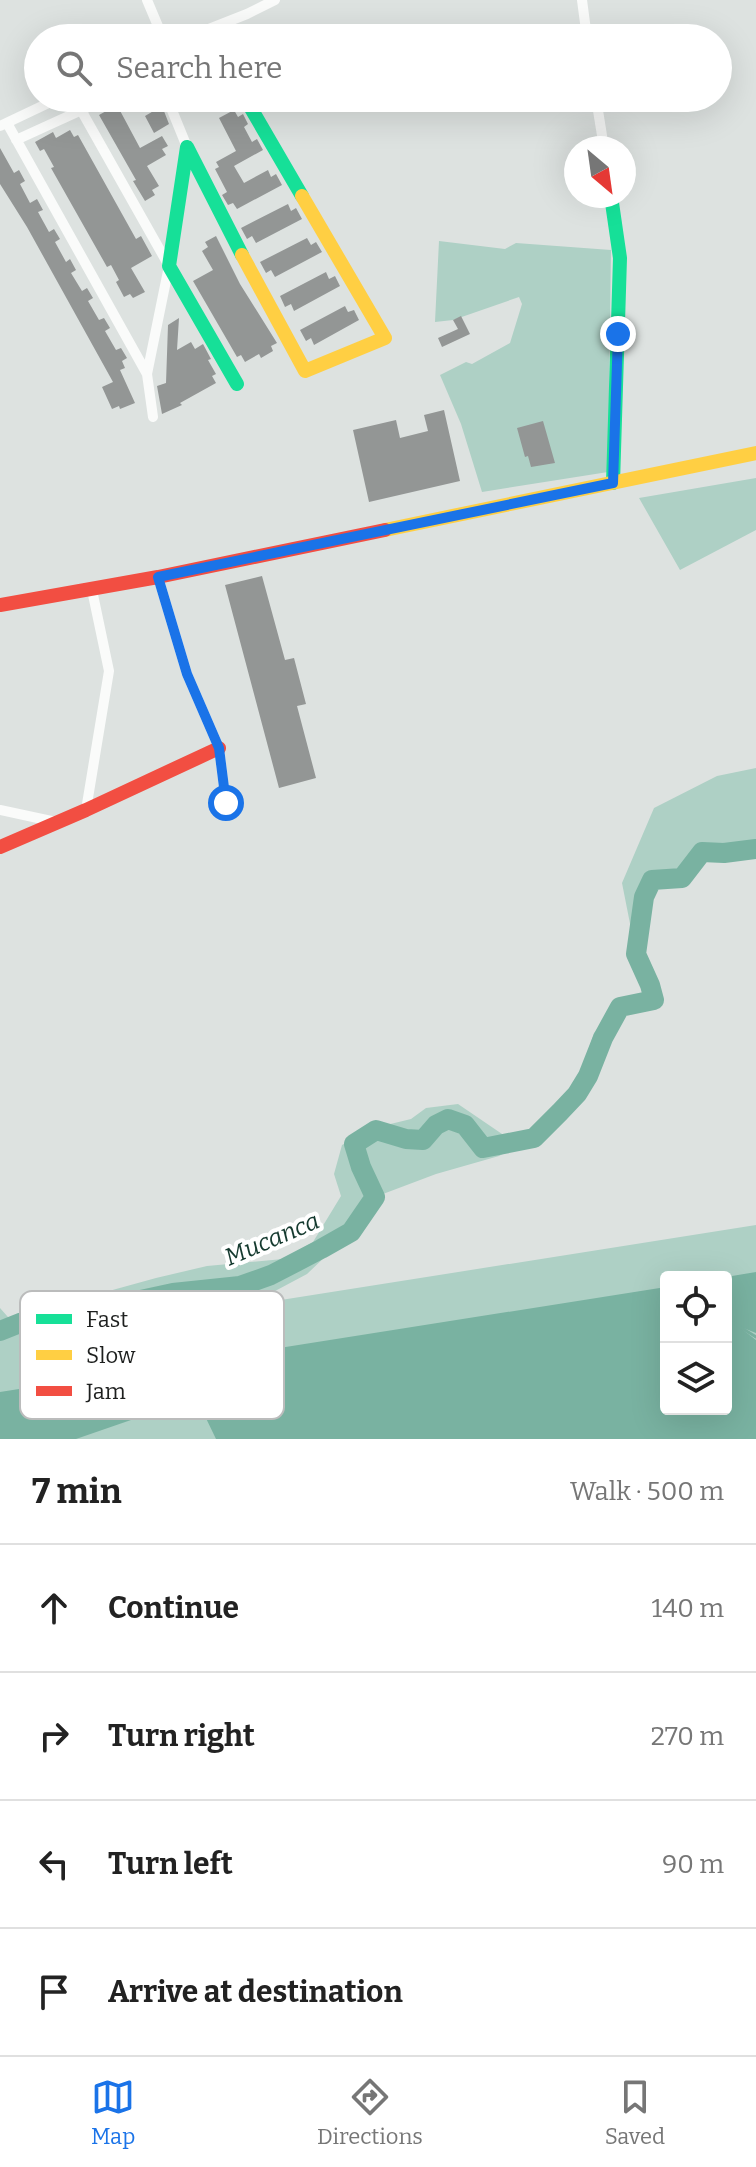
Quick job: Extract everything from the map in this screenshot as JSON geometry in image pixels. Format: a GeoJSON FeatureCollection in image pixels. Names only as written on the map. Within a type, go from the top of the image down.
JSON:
{"type":"FeatureCollection","features":[{"type":"Feature","properties":{"kind":"street"},"geometry":{"type":"LineString","coordinates":[[147,0],[157,24]]}},
{"type":"Feature","properties":{"kind":"street"},"geometry":{"type":"LineString","coordinates":[[222,24],[275,0]]}},
{"type":"Feature","properties":{"kind":"street"},"geometry":{"type":"LineString","coordinates":[[582,0],[585,24]]}},
{"type":"Feature","properties":{"kind":"street"},"geometry":{"type":"LineString","coordinates":[[30,112],[3,125],[16,140],[147,374]]}},
{"type":"Feature","properties":{"kind":"street"},"geometry":{"type":"LineString","coordinates":[[16,140],[77,112]]}},
{"type":"Feature","properties":{"kind":"street"},"geometry":{"type":"LineString","coordinates":[[82,112],[237,384]]}},
{"type":"Feature","properties":{"kind":"street"},"geometry":{"type":"LineString","coordinates":[[173,112],[228,230],[305,371],[385,338],[253,112]]}},
{"type":"Feature","properties":{"kind":"street"},"geometry":{"type":"LineString","coordinates":[[598,112],[602,136]]}},
{"type":"Feature","properties":{"kind":"street"},"geometry":{"type":"LineString","coordinates":[[153,417],[147,374],[169,266],[187,147]]}},
{"type":"Feature","properties":{"kind":"street"},"geometry":{"type":"LineString","coordinates":[[613,208],[620,258],[613,483]]}},
{"type":"Feature","properties":{"kind":"street"},"geometry":{"type":"LineString","coordinates":[[0,605],[158,577],[756,453]]}},
{"type":"Feature","properties":{"kind":"street"},"geometry":{"type":"LineString","coordinates":[[158,577],[187,674],[219,748],[226,803]]}},
{"type":"Feature","properties":{"kind":"street"},"geometry":{"type":"LineString","coordinates":[[86,810],[109,671],[92,590]]}},
{"type":"Feature","properties":{"kind":"street"},"geometry":{"type":"LineString","coordinates":[[0,847],[219,748]]}},
{"type":"Feature","properties":{"kind":"street"},"geometry":{"type":"LineString","coordinates":[[0,810],[58,822]]}},
{"type":"Feature","properties":{"kind":"shaded area"},"geometry":{"type":"Polygon","coordinates":[[[439,241],[505,249],[516,243],[611,250],[608,472],[482,492],[461,424],[440,375],[466,362],[472,364],[510,343],[522,304],[519,297],[453,320],[435,322],[439,241]]]}},
{"type":"Feature","properties":{"kind":"shaded area"},"geometry":{"type":"Polygon","coordinates":[[[756,478],[756,530],[680,570],[639,498],[756,478]]]}},
{"type":"Feature","properties":{"kind":"shaded area"},"geometry":{"type":"Polygon","coordinates":[[[756,768],[756,849],[702,852],[682,878],[652,880],[644,897],[636,954],[622,883],[654,808],[717,776],[756,768]]]}},
{"type":"Feature","properties":{"kind":"shaded area"},"geometry":{"type":"Polygon","coordinates":[[[620,1007],[577,1094],[534,1138],[499,1156],[436,1174],[375,1197],[351,1232],[307,1274],[275,1291],[109,1291],[207,1266],[283,1259],[313,1242],[341,1196],[334,1174],[342,1145],[374,1128],[411,1119],[426,1108],[458,1104],[505,1136],[526,1134],[577,1084],[594,1033],[620,1007]]]}},
{"type":"Feature","properties":{"kind":"shaded area"},"geometry":{"type":"Polygon","coordinates":[[[756,1225],[756,1439],[0,1439],[0,1308],[15,1325],[20,1322],[20,1419],[284,1419],[284,1299],[756,1225]]]}},
{"type":"Feature","properties":{"kind":"shaded area"},"geometry":{"type":"Polygon","coordinates":[[[756,1272],[756,1333],[738,1326],[756,1340],[756,1439],[216,1439],[206,1419],[284,1419],[284,1347],[660,1288],[660,1415],[732,1415],[732,1276],[756,1272]]]}},
{"type":"Feature","properties":{"kind":"shaded area"},"geometry":{"type":"Polygon","coordinates":[[[20,1389],[20,1419],[140,1419],[76,1439],[0,1439],[0,1392],[20,1389]]]}},
{"type":"Feature","properties":{"kind":"building"},"geometry":{"type":"Polygon","coordinates":[[[121,112],[140,148],[162,136],[168,146],[162,149],[166,155],[147,166],[159,186],[152,190],[155,195],[145,201],[99,115],[121,112]]]}},
{"type":"Feature","properties":{"kind":"building"},"geometry":{"type":"Polygon","coordinates":[[[152,112],[164,112],[169,124],[154,133],[145,116],[152,112]]]}},
{"type":"Feature","properties":{"kind":"building"},"geometry":{"type":"Polygon","coordinates":[[[230,112],[235,112],[238,117],[243,114],[248,124],[244,127],[252,142],[257,139],[263,150],[234,166],[244,183],[268,170],[271,177],[276,174],[282,185],[237,209],[233,203],[228,205],[222,195],[227,192],[215,169],[219,167],[216,162],[236,151],[219,118],[230,112]]]}},
{"type":"Feature","properties":{"kind":"building"},"geometry":{"type":"Polygon","coordinates":[[[70,130],[74,137],[78,135],[136,239],[141,236],[152,256],[131,268],[145,292],[133,298],[130,294],[124,297],[111,265],[107,267],[51,168],[54,167],[44,149],[40,151],[35,142],[53,132],[56,138],[70,130]]]}},
{"type":"Feature","properties":{"kind":"building"},"geometry":{"type":"Polygon","coordinates":[[[0,148],[14,173],[19,170],[25,181],[20,184],[30,203],[37,199],[43,210],[38,212],[49,232],[54,229],[60,239],[55,242],[66,262],[70,259],[76,270],[71,273],[82,291],[87,288],[93,298],[88,301],[99,320],[104,318],[110,328],[105,331],[116,350],[121,348],[127,358],[122,361],[125,368],[120,370],[135,403],[112,409],[102,387],[113,382],[0,184],[0,148]]]}},
{"type":"Feature","properties":{"kind":"building"},"geometry":{"type":"Polygon","coordinates":[[[288,204],[291,211],[296,208],[302,219],[256,243],[252,236],[247,239],[241,228],[288,204]]]}},
{"type":"Feature","properties":{"kind":"building"},"geometry":{"type":"Polygon","coordinates":[[[216,236],[240,284],[277,343],[271,346],[273,351],[261,358],[259,354],[245,362],[241,355],[237,357],[193,281],[213,270],[202,251],[208,247],[205,242],[216,236]]]}},
{"type":"Feature","properties":{"kind":"building"},"geometry":{"type":"Polygon","coordinates":[[[307,238],[311,245],[316,242],[322,252],[275,277],[271,270],[266,273],[260,262],[307,238]]]}},
{"type":"Feature","properties":{"kind":"building"},"geometry":{"type":"Polygon","coordinates":[[[326,272],[329,279],[335,276],[340,286],[294,311],[291,304],[285,307],[280,296],[326,272]]]}},
{"type":"Feature","properties":{"kind":"building"},"geometry":{"type":"Polygon","coordinates":[[[345,306],[348,312],[354,310],[359,320],[314,345],[311,338],[306,341],[300,330],[345,306]]]}},
{"type":"Feature","properties":{"kind":"building"},"geometry":{"type":"Polygon","coordinates":[[[461,316],[470,334],[442,347],[438,338],[458,329],[453,320],[461,316]]]}},
{"type":"Feature","properties":{"kind":"building"},"geometry":{"type":"Polygon","coordinates":[[[179,318],[177,350],[191,342],[195,349],[203,344],[216,374],[212,376],[216,383],[162,414],[157,386],[166,383],[168,325],[179,318]]]}},
{"type":"Feature","properties":{"kind":"building"},"geometry":{"type":"Polygon","coordinates":[[[444,410],[460,481],[369,502],[353,430],[396,420],[400,438],[428,431],[424,415],[444,410]]]}},
{"type":"Feature","properties":{"kind":"building"},"geometry":{"type":"Polygon","coordinates":[[[543,421],[555,463],[531,467],[517,428],[543,421]]]}},
{"type":"Feature","properties":{"kind":"building"},"geometry":{"type":"Polygon","coordinates":[[[262,576],[285,660],[294,658],[306,704],[297,706],[316,778],[279,788],[225,585],[262,576]]]}},
{"type":"Feature","properties":{"kind":"waterway","name":"Mucanca"},"geometry":{"type":"LineString","coordinates":[[192,1291],[240,1286],[271,1275],[351,1232],[375,1197],[354,1144],[376,1130],[406,1139],[423,1140],[436,1125],[448,1119],[465,1125],[483,1148],[534,1138],[577,1094],[620,1007],[654,1000],[636,954],[644,897],[652,880],[682,878],[702,852],[756,849]]}},
{"type":"Feature","properties":{"kind":"waterway","name":"Mucanca"},"geometry":{"type":"LineString","coordinates":[[0,1331],[20,1323]]}},
{"type":"Feature","properties":{"kind":"waterway"},"geometry":{"type":"LineString","coordinates":[[732,1324],[756,1337]]}},
{"type":"Feature","properties":{"kind":"traffic: fast"},"geometry":{"type":"LineString","coordinates":[[253,112],[302,196]]}},
{"type":"Feature","properties":{"kind":"traffic: fast"},"geometry":{"type":"LineString","coordinates":[[237,384],[169,266],[187,147],[242,255]]}},
{"type":"Feature","properties":{"kind":"traffic: fast"},"geometry":{"type":"LineString","coordinates":[[613,208],[620,258],[613,483]]}},
{"type":"Feature","properties":{"kind":"traffic: slow"},"geometry":{"type":"LineString","coordinates":[[242,255],[305,371],[385,338],[302,196]]}},
{"type":"Feature","properties":{"kind":"traffic: slow"},"geometry":{"type":"LineString","coordinates":[[385,530],[756,453]]}},
{"type":"Feature","properties":{"kind":"traffic: jam"},"geometry":{"type":"LineString","coordinates":[[0,605],[158,577],[385,530]]}},
{"type":"Feature","properties":{"kind":"traffic: jam"},"geometry":{"type":"LineString","coordinates":[[0,847],[219,748]]}},
{"type":"Feature","properties":{"kind":"route"},"geometry":{"type":"LineString","coordinates":[[226,803],[219,748],[187,674],[158,577],[613,483],[618,334]]}}]}
